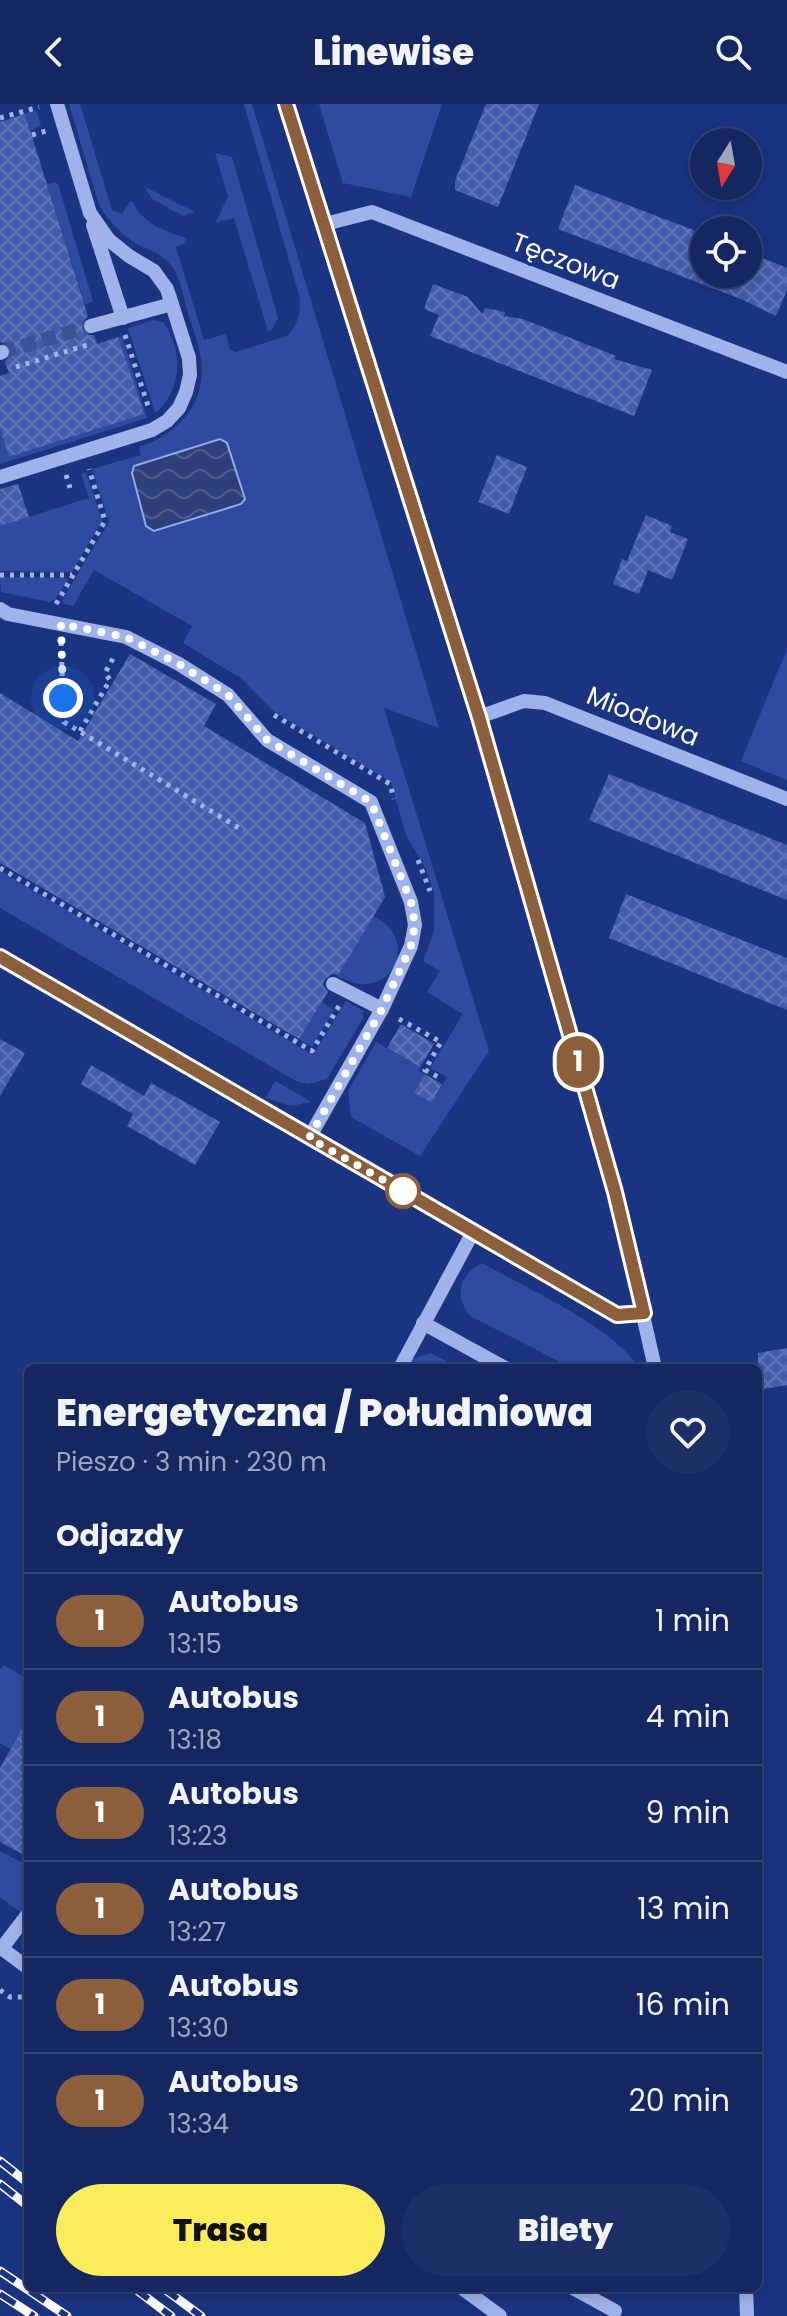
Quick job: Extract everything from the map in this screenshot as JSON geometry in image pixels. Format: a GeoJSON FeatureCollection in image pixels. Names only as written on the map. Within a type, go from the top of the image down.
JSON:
{"type":"FeatureCollection","features":[{"type":"Feature","properties":{"kind":"street"},"geometry":{"type":"LineString","coordinates":[[57,104],[123,318]]}},
{"type":"Feature","properties":{"kind":"street"},"geometry":{"type":"LineString","coordinates":[[286,104],[479,717],[615,1192],[654,1364]]}},
{"type":"Feature","properties":{"kind":"street","name":"Tęczowa"},"geometry":{"type":"LineString","coordinates":[[325,224],[372,212],[787,372]]}},
{"type":"Feature","properties":{"kind":"street"},"geometry":{"type":"LineString","coordinates":[[0,477],[152,430],[167,421],[179,408],[190,375],[189,358],[167,289],[154,271],[109,240],[90,213]]}},
{"type":"Feature","properties":{"kind":"street"},"geometry":{"type":"LineString","coordinates":[[91,326],[172,304]]}},
{"type":"Feature","properties":{"kind":"street"},"geometry":{"type":"LineString","coordinates":[[0,609],[8,614],[126,637],[179,664],[228,695],[267,740],[371,802],[411,902],[415,925],[411,946],[382,1009],[309,1138]]}},
{"type":"Feature","properties":{"kind":"street","name":"Miodowa"},"geometry":{"type":"LineString","coordinates":[[479,717],[524,701],[545,703],[787,799]]}},
{"type":"Feature","properties":{"kind":"street"},"geometry":{"type":"LineString","coordinates":[[0,957],[617,1315],[644,1313]]}},
{"type":"Feature","properties":{"kind":"street"},"geometry":{"type":"LineString","coordinates":[[333,984],[382,1009]]}},
{"type":"Feature","properties":{"kind":"street"},"geometry":{"type":"LineString","coordinates":[[402,1364],[473,1232]]}},
{"type":"Feature","properties":{"kind":"street"},"geometry":{"type":"LineString","coordinates":[[423,1323],[494,1364]]}},
{"type":"Feature","properties":{"kind":"street"},"geometry":{"type":"LineString","coordinates":[[472,1364],[478,1353]]}},
{"type":"Feature","properties":{"kind":"street"},"geometry":{"type":"LineString","coordinates":[[24,1919],[1,1948],[24,1965]]}},
{"type":"Feature","properties":{"kind":"street"},"geometry":{"type":"LineString","coordinates":[[467,2292],[500,2316]]}},
{"type":"Feature","properties":{"kind":"street"},"geometry":{"type":"LineString","coordinates":[[580,2292],[615,2311]]}},
{"type":"Feature","properties":{"kind":"street"},"geometry":{"type":"LineString","coordinates":[[746,2292],[747,2316]]}},
{"type":"Feature","properties":{"kind":"path"},"geometry":{"type":"LineString","coordinates":[[0,118],[40,106]]}},
{"type":"Feature","properties":{"kind":"path"},"geometry":{"type":"LineString","coordinates":[[32,135],[47,130]]}},
{"type":"Feature","properties":{"kind":"path"},"geometry":{"type":"LineString","coordinates":[[0,575],[73,575]]}},
{"type":"Feature","properties":{"kind":"path"},"geometry":{"type":"LineString","coordinates":[[60,605],[64,722],[244,831]]}},
{"type":"Feature","properties":{"kind":"path"},"geometry":{"type":"LineString","coordinates":[[80,731],[110,680],[105,673],[126,637]]}},
{"type":"Feature","properties":{"kind":"path"},"geometry":{"type":"LineString","coordinates":[[0,868],[312,1051],[348,991]]}},
{"type":"Feature","properties":{"kind":"path"},"geometry":{"type":"LineString","coordinates":[[382,1009],[441,1042],[425,1070],[442,1079]]}},
{"type":"Feature","properties":{"kind":"path"},"geometry":{"type":"LineString","coordinates":[[0,1990],[10,1997],[24,1997]]}},
{"type":"Feature","properties":{"kind":"shaded area"},"geometry":{"type":"Polygon","coordinates":[[[69,104],[80,104],[112,210],[122,214],[130,201],[133,202],[148,221],[186,238],[184,244],[176,247],[204,340],[226,334],[230,350],[236,352],[287,336],[297,322],[300,306],[244,104],[252,104],[439,728],[384,708],[489,1051],[420,1156],[351,1117],[348,1091],[376,1042],[420,1067],[419,1071],[424,1074],[414,1093],[432,1103],[447,1077],[430,1068],[463,1014],[427,992],[440,971],[423,961],[434,931],[434,893],[426,869],[406,835],[391,782],[273,711],[242,679],[183,643],[192,626],[94,570],[73,606],[64,604],[62,600],[109,522],[92,469],[141,455],[139,447],[177,425],[194,403],[202,376],[199,348],[176,273],[162,257],[123,234],[99,205],[69,104]]]}},
{"type":"Feature","properties":{"kind":"shaded area"},"geometry":{"type":"Polygon","coordinates":[[[319,104],[442,104],[411,197],[343,183],[319,104]]]}},
{"type":"Feature","properties":{"kind":"shaded area"},"geometry":{"type":"Polygon","coordinates":[[[36,110],[41,125],[31,131],[25,115],[0,122],[36,110]]]}},
{"type":"Feature","properties":{"kind":"shaded area"},"geometry":{"type":"Polygon","coordinates":[[[215,153],[232,157],[278,318],[272,330],[268,331],[234,218],[215,223],[228,197],[215,153]]]}},
{"type":"Feature","properties":{"kind":"shaded area"},"geometry":{"type":"Polygon","coordinates":[[[55,182],[93,301],[85,305],[47,184],[55,182]]]}},
{"type":"Feature","properties":{"kind":"shaded area"},"geometry":{"type":"Polygon","coordinates":[[[145,187],[195,212],[183,216],[152,199],[145,187]]]}},
{"type":"Feature","properties":{"kind":"shaded area"},"geometry":{"type":"Polygon","coordinates":[[[153,320],[163,322],[170,333],[177,357],[171,393],[155,413],[128,328],[153,320]]]}},
{"type":"Feature","properties":{"kind":"shaded area"},"geometry":{"type":"Polygon","coordinates":[[[122,336],[147,418],[0,464],[0,428],[10,457],[143,414],[118,337],[122,336]]]}},
{"type":"Feature","properties":{"kind":"shaded area"},"geometry":{"type":"Polygon","coordinates":[[[86,472],[102,521],[72,572],[0,571],[0,526],[89,498],[81,474],[86,472]]]}},
{"type":"Feature","properties":{"kind":"shaded area"},"geometry":{"type":"Polygon","coordinates":[[[0,577],[69,578],[50,602],[1,592],[0,577]]]}},
{"type":"Feature","properties":{"kind":"shaded area"},"geometry":{"type":"Polygon","coordinates":[[[787,649],[787,780],[741,761],[787,649]]]}},
{"type":"Feature","properties":{"kind":"shaded area"},"geometry":{"type":"Polygon","coordinates":[[[0,871],[313,1055],[346,1001],[363,1011],[363,1018],[327,1079],[308,1084],[296,1081],[0,908],[0,871]]]}},
{"type":"Feature","properties":{"kind":"shaded area"},"geometry":{"type":"Polygon","coordinates":[[[373,916],[388,926],[396,939],[398,953],[394,966],[386,976],[373,983],[357,983],[337,976],[373,916]]]}},
{"type":"Feature","properties":{"kind":"shaded area"},"geometry":{"type":"Polygon","coordinates":[[[322,1002],[334,1010],[312,1047],[299,1039],[322,1002]]]}},
{"type":"Feature","properties":{"kind":"shaded area"},"geometry":{"type":"Polygon","coordinates":[[[275,1081],[312,1102],[290,1106],[265,1098],[275,1081]]]}},
{"type":"Feature","properties":{"kind":"shaded area"},"geometry":{"type":"Polygon","coordinates":[[[482,1263],[591,1324],[612,1339],[635,1364],[564,1364],[472,1317],[462,1303],[461,1287],[474,1268],[482,1263]]]}},
{"type":"Feature","properties":{"kind":"shaded area"},"geometry":{"type":"Polygon","coordinates":[[[430,1353],[447,1364],[410,1364],[412,1359],[430,1353]]]}},
{"type":"Feature","properties":{"kind":"shaded area"},"geometry":{"type":"Polygon","coordinates":[[[3,1665],[24,1677],[24,1726],[10,1749],[0,1743],[0,1670],[3,1665]]]}},
{"type":"Feature","properties":{"kind":"shaded area"},"geometry":{"type":"Polygon","coordinates":[[[0,1851],[24,1864],[24,1906],[20,1912],[0,1897],[0,1851]]]}},
{"type":"Feature","properties":{"kind":"water"},"geometry":{"type":"Polygon","coordinates":[[[220,439],[227,443],[245,499],[241,504],[154,531],[146,526],[132,473],[134,466],[220,439]]]}},
{"type":"Feature","properties":{"kind":"building"},"geometry":{"type":"Polygon","coordinates":[[[486,104],[539,104],[498,207],[455,190],[455,181],[486,104]]]}},
{"type":"Feature","properties":{"kind":"building"},"geometry":{"type":"Polygon","coordinates":[[[25,114],[88,316],[82,323],[82,329],[88,335],[94,335],[97,344],[118,337],[144,414],[9,457],[0,428],[0,376],[9,373],[5,362],[12,352],[8,344],[0,342],[0,122],[25,114]]]}},
{"type":"Feature","properties":{"kind":"building"},"geometry":{"type":"Polygon","coordinates":[[[575,185],[690,229],[690,279],[558,229],[575,185]]]}},
{"type":"Feature","properties":{"kind":"building"},"geometry":{"type":"Polygon","coordinates":[[[762,258],[787,268],[787,290],[776,316],[712,288],[762,288],[762,258]]]}},
{"type":"Feature","properties":{"kind":"building"},"geometry":{"type":"Polygon","coordinates":[[[433,284],[468,297],[482,314],[485,308],[505,312],[504,316],[523,319],[616,356],[614,359],[652,370],[634,416],[430,336],[439,315],[424,309],[433,284]]]}},
{"type":"Feature","properties":{"kind":"building"},"geometry":{"type":"Polygon","coordinates":[[[497,455],[527,467],[509,514],[478,502],[497,455]]]}},
{"type":"Feature","properties":{"kind":"building"},"geometry":{"type":"Polygon","coordinates":[[[18,484],[29,517],[0,526],[0,489],[18,484]]]}},
{"type":"Feature","properties":{"kind":"building"},"geometry":{"type":"Polygon","coordinates":[[[646,515],[672,526],[670,532],[688,539],[672,580],[648,570],[639,594],[613,584],[622,559],[627,561],[646,515]]]}},
{"type":"Feature","properties":{"kind":"building"},"geometry":{"type":"Polygon","coordinates":[[[130,654],[216,704],[204,726],[365,823],[385,897],[338,975],[332,974],[325,979],[323,985],[328,992],[299,1039],[0,863],[0,693],[78,741],[130,654]]]}},
{"type":"Feature","properties":{"kind":"building"},"geometry":{"type":"Polygon","coordinates":[[[609,774],[787,845],[787,900],[589,820],[609,774]]]}},
{"type":"Feature","properties":{"kind":"building"},"geometry":{"type":"Polygon","coordinates":[[[626,894],[787,958],[787,1010],[609,938],[626,894]]]}},
{"type":"Feature","properties":{"kind":"building"},"geometry":{"type":"Polygon","coordinates":[[[401,1024],[434,1044],[420,1067],[387,1048],[401,1024]]]}},
{"type":"Feature","properties":{"kind":"building"},"geometry":{"type":"Polygon","coordinates":[[[0,1039],[25,1053],[0,1096],[0,1039]]]}},
{"type":"Feature","properties":{"kind":"building"},"geometry":{"type":"Polygon","coordinates":[[[91,1065],[144,1096],[151,1083],[220,1122],[195,1165],[127,1126],[133,1114],[81,1084],[91,1065]]]}},
{"type":"Feature","properties":{"kind":"building"},"geometry":{"type":"Polygon","coordinates":[[[424,1074],[442,1084],[432,1103],[414,1093],[424,1074]]]}},
{"type":"Feature","properties":{"kind":"building"},"geometry":{"type":"Polygon","coordinates":[[[787,1348],[787,1385],[762,1389],[762,1364],[758,1364],[758,1353],[787,1348]]]}},
{"type":"Feature","properties":{"kind":"building"},"geometry":{"type":"Polygon","coordinates":[[[24,1725],[24,1855],[0,1842],[0,1768],[24,1725]]]}},
{"type":"Feature","properties":{"kind":"tunnel"},"geometry":{"type":"LineString","coordinates":[[2,352],[91,326]]}},
{"type":"Feature","properties":{"kind":"railway"},"geometry":{"type":"LineString","coordinates":[[0,2161],[24,2180]]}},
{"type":"Feature","properties":{"kind":"railway"},"geometry":{"type":"LineString","coordinates":[[0,2184],[24,2203]]}},
{"type":"Feature","properties":{"kind":"railway"},"geometry":{"type":"LineString","coordinates":[[0,2271],[24,2287]]}},
{"type":"Feature","properties":{"kind":"railway"},"geometry":{"type":"LineString","coordinates":[[31,2292],[67,2316]]}},
{"type":"Feature","properties":{"kind":"railway"},"geometry":{"type":"LineString","coordinates":[[139,2292],[171,2316]]}},
{"type":"Feature","properties":{"kind":"railway"},"geometry":{"type":"LineString","coordinates":[[168,2292],[201,2316]]}},
{"type":"Feature","properties":{"kind":"railway"},"geometry":{"type":"LineString","coordinates":[[0,2294],[34,2316]]}},
{"type":"Feature","properties":{"kind":"bus line","name":"1"},"geometry":{"type":"LineString","coordinates":[[0,957],[617,1315],[644,1313],[615,1192],[479,717],[286,104]]}},
{"type":"Feature","properties":{"kind":"route"},"geometry":{"type":"LineString","coordinates":[[63,698],[61,624],[126,637],[179,664],[228,695],[267,740],[371,802],[411,902],[415,925],[402,970],[309,1138],[403,1191]]}}]}
